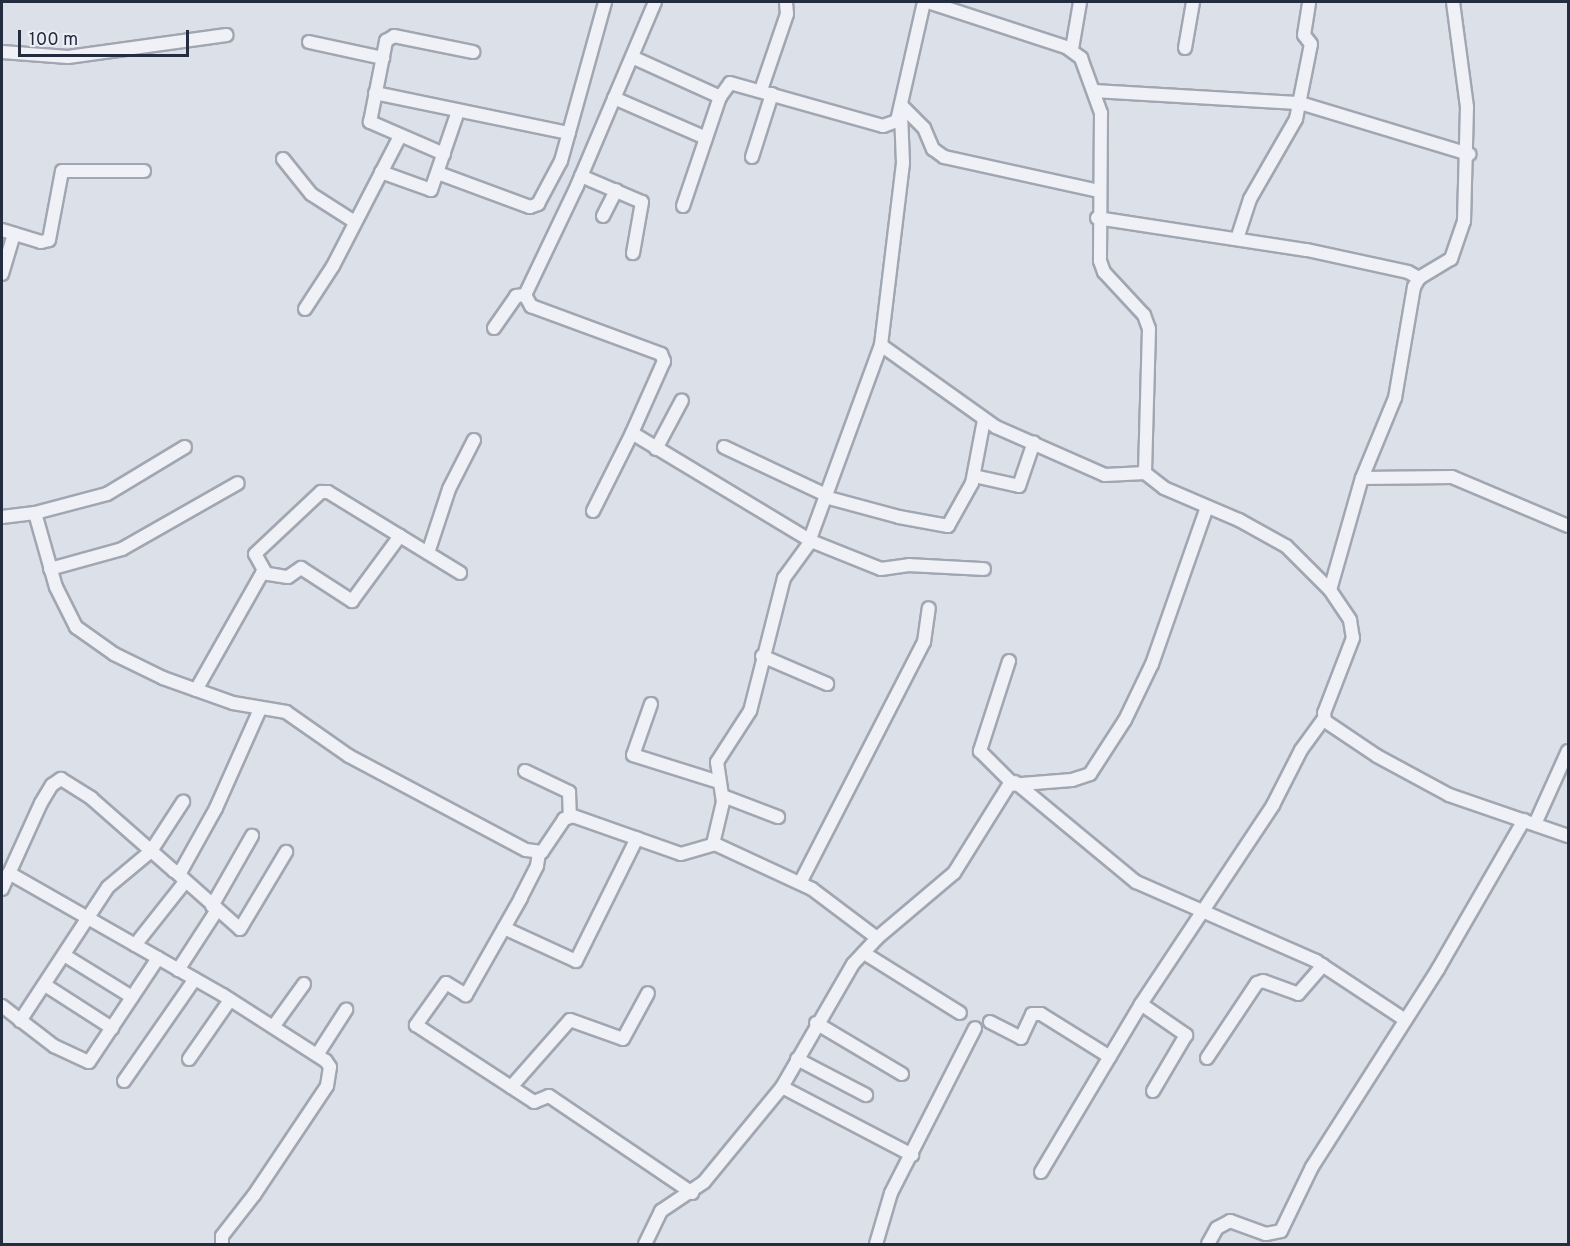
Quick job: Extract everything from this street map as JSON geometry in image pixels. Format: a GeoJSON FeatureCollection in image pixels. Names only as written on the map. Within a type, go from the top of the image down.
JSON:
{"type":"FeatureCollection","features":[{"type":"Feature","properties":{"kind":"street"},"geometry":{"type":"LineString","coordinates":[[438,173],[535,207],[557,169],[569,134],[604,2]]}},
{"type":"Feature","properties":{"kind":"street"},"geometry":{"type":"LineString","coordinates":[[525,295],[581,176],[655,2]]}},
{"type":"Feature","properties":{"kind":"street"},"geometry":{"type":"LineString","coordinates":[[683,206],[720,97],[730,83],[883,126],[897,121],[902,110],[926,2],[1072,49],[1081,58],[1096,91],[1102,129],[1097,218],[1104,272],[1136,305],[1149,329],[1145,473],[1153,482],[1286,546],[1330,590],[1350,620],[1353,638],[1324,718],[1308,738],[1273,805],[1141,1004],[1041,1172]]}},
{"type":"Feature","properties":{"kind":"street"},"geometry":{"type":"LineString","coordinates":[[1072,49],[1080,2]]}},
{"type":"Feature","properties":{"kind":"street"},"geometry":{"type":"LineString","coordinates":[[1185,48],[1193,2]]}},
{"type":"Feature","properties":{"kind":"street"},"geometry":{"type":"LineString","coordinates":[[1237,239],[1250,199],[1286,142],[1300,103],[1311,44],[1304,35],[1309,2]]}},
{"type":"Feature","properties":{"kind":"street"},"geometry":{"type":"LineString","coordinates":[[1419,278],[1446,265],[1455,251],[1465,211],[1468,154],[1467,107],[1453,2]]}},
{"type":"Feature","properties":{"kind":"street"},"geometry":{"type":"LineString","coordinates":[[752,157],[788,3]]}},
{"type":"Feature","properties":{"kind":"street"},"geometry":{"type":"LineString","coordinates":[[2,51],[68,57],[226,35]]}},
{"type":"Feature","properties":{"kind":"street"},"geometry":{"type":"LineString","coordinates":[[444,154],[370,122],[386,41],[394,36],[473,52]]}},
{"type":"Feature","properties":{"kind":"street"},"geometry":{"type":"LineString","coordinates":[[309,42],[383,58]]}},
{"type":"Feature","properties":{"kind":"street"},"geometry":{"type":"LineString","coordinates":[[632,57],[720,97]]}},
{"type":"Feature","properties":{"kind":"street"},"geometry":{"type":"LineString","coordinates":[[1096,91],[1300,103],[1468,154]]}},
{"type":"Feature","properties":{"kind":"street"},"geometry":{"type":"LineString","coordinates":[[375,93],[569,134]]}},
{"type":"Feature","properties":{"kind":"street"},"geometry":{"type":"LineString","coordinates":[[614,98],[706,138]]}},
{"type":"Feature","properties":{"kind":"street"},"geometry":{"type":"LineString","coordinates":[[902,110],[924,128],[933,149],[944,157],[1099,190]]}},
{"type":"Feature","properties":{"kind":"street"},"geometry":{"type":"LineString","coordinates":[[713,844],[723,796],[717,762],[750,711],[762,656],[784,578],[810,540],[881,345],[903,163],[902,110]]}},
{"type":"Feature","properties":{"kind":"street"},"geometry":{"type":"LineString","coordinates":[[381,172],[428,190],[434,188],[458,111]]}},
{"type":"Feature","properties":{"kind":"street"},"geometry":{"type":"LineString","coordinates":[[305,309],[355,222],[400,136]]}},
{"type":"Feature","properties":{"kind":"street"},"geometry":{"type":"LineString","coordinates":[[283,159],[311,194],[355,222]]}},
{"type":"Feature","properties":{"kind":"street"},"geometry":{"type":"LineString","coordinates":[[2,230],[49,240],[60,171],[144,171]]}},
{"type":"Feature","properties":{"kind":"street"},"geometry":{"type":"LineString","coordinates":[[581,176],[639,200],[644,207],[633,253]]}},
{"type":"Feature","properties":{"kind":"street"},"geometry":{"type":"LineString","coordinates":[[603,216],[616,190]]}},
{"type":"Feature","properties":{"kind":"street"},"geometry":{"type":"LineString","coordinates":[[1097,218],[1324,253],[1408,272],[1419,278]]}},
{"type":"Feature","properties":{"kind":"street"},"geometry":{"type":"LineString","coordinates":[[2,274],[14,234]]}},
{"type":"Feature","properties":{"kind":"street"},"geometry":{"type":"LineString","coordinates":[[1330,590],[1362,478],[1395,398],[1419,278]]}},
{"type":"Feature","properties":{"kind":"street"},"geometry":{"type":"LineString","coordinates":[[494,328],[516,296],[525,295]]}},
{"type":"Feature","properties":{"kind":"street"},"geometry":{"type":"LineString","coordinates":[[525,295],[531,306],[664,357],[632,433],[593,512]]}},
{"type":"Feature","properties":{"kind":"street"},"geometry":{"type":"LineString","coordinates":[[881,345],[984,420],[1110,476],[1145,473]]}},
{"type":"Feature","properties":{"kind":"street"},"geometry":{"type":"LineString","coordinates":[[656,449],[682,400]]}},
{"type":"Feature","properties":{"kind":"street"},"geometry":{"type":"LineString","coordinates":[[724,447],[826,496],[899,517],[948,526],[974,476],[984,420]]}},
{"type":"Feature","properties":{"kind":"street"},"geometry":{"type":"LineString","coordinates":[[632,433],[810,540],[881,569],[909,565],[984,569]]}},
{"type":"Feature","properties":{"kind":"street"},"geometry":{"type":"LineString","coordinates":[[428,553],[449,489],[474,440]]}},
{"type":"Feature","properties":{"kind":"street"},"geometry":{"type":"LineString","coordinates":[[974,476],[1019,486],[1034,442]]}},
{"type":"Feature","properties":{"kind":"street"},"geometry":{"type":"LineString","coordinates":[[2,517],[35,513],[107,494],[185,447]]}},
{"type":"Feature","properties":{"kind":"street"},"geometry":{"type":"LineString","coordinates":[[1362,478],[1452,477],[1569,526]]}},
{"type":"Feature","properties":{"kind":"street"},"geometry":{"type":"LineString","coordinates":[[50,569],[122,549],[238,483]]}},
{"type":"Feature","properties":{"kind":"street"},"geometry":{"type":"LineString","coordinates":[[196,690],[265,567],[255,554],[324,491],[460,573]]}},
{"type":"Feature","properties":{"kind":"street"},"geometry":{"type":"LineString","coordinates":[[645,1245],[660,1211],[692,1193],[782,1087],[816,1023],[864,953],[877,938],[954,873],[990,812],[1013,783],[1072,780],[1090,774],[1125,720],[1152,664],[1207,507]]}},
{"type":"Feature","properties":{"kind":"street"},"geometry":{"type":"LineString","coordinates":[[35,513],[50,569],[70,617],[83,633],[163,678],[260,709],[286,712],[349,756],[509,842],[539,853]]}},
{"type":"Feature","properties":{"kind":"street"},"geometry":{"type":"LineString","coordinates":[[262,573],[288,577],[301,568],[352,601],[400,536]]}},
{"type":"Feature","properties":{"kind":"street"},"geometry":{"type":"LineString","coordinates":[[800,883],[924,642],[929,608]]}},
{"type":"Feature","properties":{"kind":"street"},"geometry":{"type":"LineString","coordinates":[[762,656],[827,684]]}},
{"type":"Feature","properties":{"kind":"street"},"geometry":{"type":"LineString","coordinates":[[1009,661],[980,751],[1013,783],[1136,882],[1323,965],[1405,1020]]}},
{"type":"Feature","properties":{"kind":"street"},"geometry":{"type":"LineString","coordinates":[[651,704],[633,755],[719,782]]}},
{"type":"Feature","properties":{"kind":"street"},"geometry":{"type":"LineString","coordinates":[[135,945],[181,877],[216,808],[260,709]]}},
{"type":"Feature","properties":{"kind":"street"},"geometry":{"type":"LineString","coordinates":[[1324,718],[1377,756],[1449,795],[1569,836]]}},
{"type":"Feature","properties":{"kind":"street"},"geometry":{"type":"LineString","coordinates":[[1208,1245],[1220,1225],[1230,1221],[1266,1234],[1281,1231],[1312,1167],[1529,822],[1569,751]]}},
{"type":"Feature","properties":{"kind":"street"},"geometry":{"type":"LineString","coordinates":[[525,771],[569,792],[570,816],[539,853],[537,866],[466,995],[446,983],[416,1025],[534,1102],[549,1096],[692,1193]]}},
{"type":"Feature","properties":{"kind":"street"},"geometry":{"type":"LineString","coordinates":[[2,889],[41,803],[52,785],[61,779],[80,789],[214,908],[242,928],[286,852]]}},
{"type":"Feature","properties":{"kind":"street"},"geometry":{"type":"LineString","coordinates":[[723,796],[778,817]]}},
{"type":"Feature","properties":{"kind":"street"},"geometry":{"type":"LineString","coordinates":[[20,1021],[116,876],[151,851],[183,802]]}},
{"type":"Feature","properties":{"kind":"street"},"geometry":{"type":"LineString","coordinates":[[570,816],[588,818],[681,854],[713,844],[824,896],[877,938]]}},
{"type":"Feature","properties":{"kind":"street"},"geometry":{"type":"LineString","coordinates":[[178,970],[252,836]]}},
{"type":"Feature","properties":{"kind":"street"},"geometry":{"type":"LineString","coordinates":[[504,928],[576,961],[637,838]]}},
{"type":"Feature","properties":{"kind":"street"},"geometry":{"type":"LineString","coordinates":[[9,873],[230,1000],[317,1055],[330,1067],[327,1086],[255,1195],[222,1236],[222,1245]]}},
{"type":"Feature","properties":{"kind":"street"},"geometry":{"type":"LineString","coordinates":[[864,953],[960,1013]]}},
{"type":"Feature","properties":{"kind":"street"},"geometry":{"type":"LineString","coordinates":[[64,955],[132,997]]}},
{"type":"Feature","properties":{"kind":"street"},"geometry":{"type":"LineString","coordinates":[[2,1006],[54,1046],[89,1062],[158,958]]}},
{"type":"Feature","properties":{"kind":"street"},"geometry":{"type":"LineString","coordinates":[[1207,1058],[1257,983],[1301,993],[1323,965]]}},
{"type":"Feature","properties":{"kind":"street"},"geometry":{"type":"LineString","coordinates":[[124,1082],[195,980]]}},
{"type":"Feature","properties":{"kind":"street"},"geometry":{"type":"LineString","coordinates":[[273,1028],[304,984]]}},
{"type":"Feature","properties":{"kind":"street"},"geometry":{"type":"LineString","coordinates":[[45,985],[111,1028]]}},
{"type":"Feature","properties":{"kind":"street"},"geometry":{"type":"LineString","coordinates":[[511,1087],[570,1020],[623,1039],[648,993]]}},
{"type":"Feature","properties":{"kind":"street"},"geometry":{"type":"LineString","coordinates":[[189,1059],[230,1000]]}},
{"type":"Feature","properties":{"kind":"street"},"geometry":{"type":"LineString","coordinates":[[1141,1004],[1186,1035],[1153,1091]]}},
{"type":"Feature","properties":{"kind":"street"},"geometry":{"type":"LineString","coordinates":[[317,1055],[346,1010]]}},
{"type":"Feature","properties":{"kind":"street"},"geometry":{"type":"LineString","coordinates":[[990,1022],[1021,1038],[1032,1014],[1041,1014],[1110,1057]]}},
{"type":"Feature","properties":{"kind":"street"},"geometry":{"type":"LineString","coordinates":[[816,1023],[902,1074]]}},
{"type":"Feature","properties":{"kind":"street"},"geometry":{"type":"LineString","coordinates":[[876,1245],[891,1193],[975,1028]]}},
{"type":"Feature","properties":{"kind":"street"},"geometry":{"type":"LineString","coordinates":[[797,1059],[866,1095]]}},
{"type":"Feature","properties":{"kind":"street"},"geometry":{"type":"LineString","coordinates":[[782,1087],[912,1155]]}}]}
